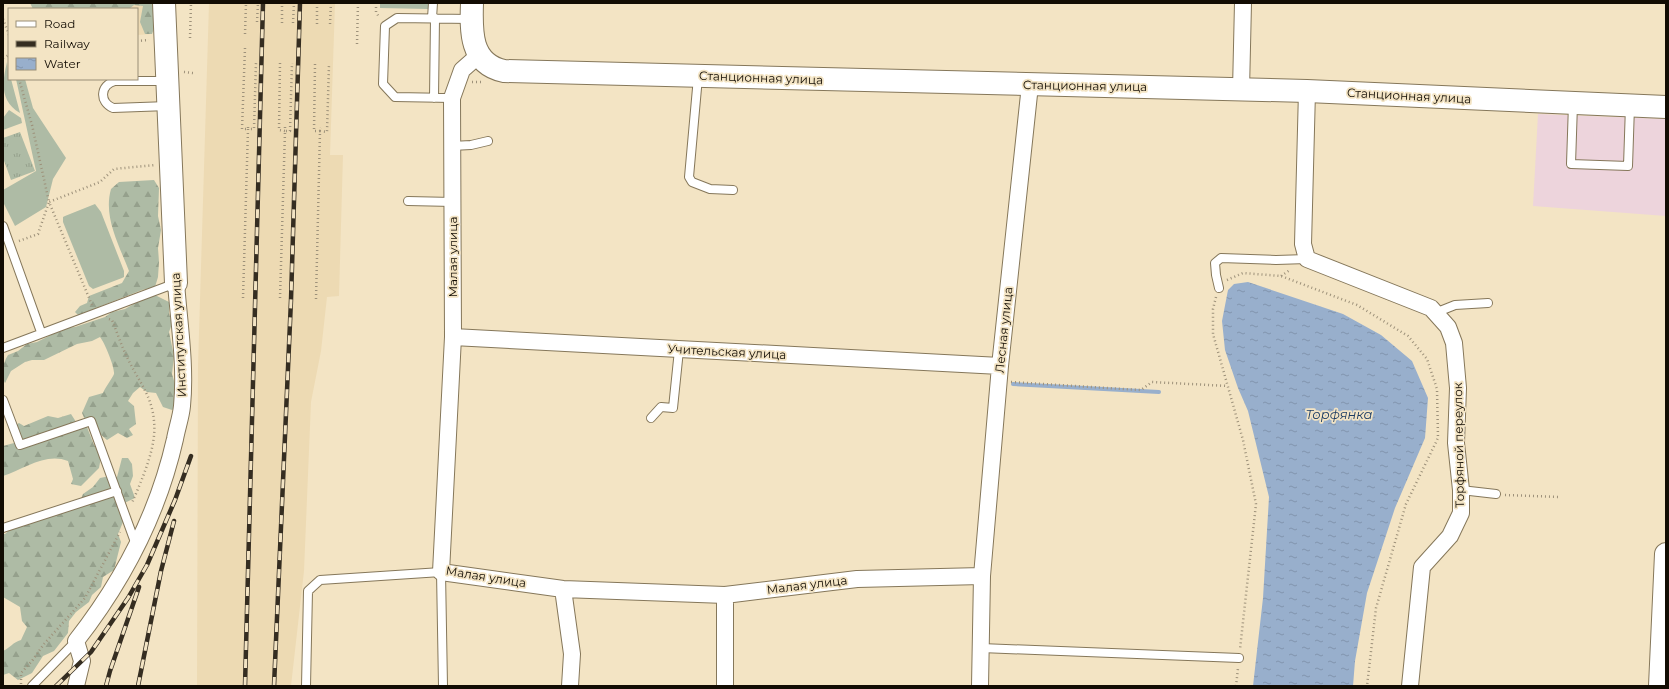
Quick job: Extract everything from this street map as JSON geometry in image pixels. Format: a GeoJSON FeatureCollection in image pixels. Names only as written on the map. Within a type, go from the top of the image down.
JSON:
{"type":"FeatureCollection","features":[{"type":"Feature","properties":{"kind":"main road","name":"Институтская улица"},"geometry":{"type":"LineString","coordinates":[[164,3],[176,283]]}},
{"type":"Feature","properties":{"kind":"main road"},"geometry":{"type":"LineString","coordinates":[[472,11],[473,37],[479,55]]}},
{"type":"Feature","properties":{"kind":"main road","name":"Станционная улица"},"geometry":{"type":"LineString","coordinates":[[479,55],[493,69],[504,71],[1307,91],[1666,107]]}},
{"type":"Feature","properties":{"kind":"main road"},"geometry":{"type":"LineString","coordinates":[[1660,686],[1666,554]]}},
{"type":"Feature","properties":{"kind":"street"},"geometry":{"type":"LineString","coordinates":[[1241,90],[1243,3]]}},
{"type":"Feature","properties":{"kind":"street","name":"Малая улица"},"geometry":{"type":"LineString","coordinates":[[479,55],[462,70],[452,98],[453,337],[441,572],[563,588],[724,595],[856,579],[982,576]]}},
{"type":"Feature","properties":{"kind":"street","name":"Лесная улица"},"geometry":{"type":"LineString","coordinates":[[980,686],[982,576],[999,374],[1030,85]]}},
{"type":"Feature","properties":{"kind":"street"},"geometry":{"type":"LineString","coordinates":[[1307,91],[1304,244],[1307,259]]}},
{"type":"Feature","properties":{"kind":"street","name":"Торфяной переулок"},"geometry":{"type":"LineString","coordinates":[[1307,259],[1431,308],[1448,327],[1454,343],[1458,388],[1456,443],[1461,490],[1461,513],[1450,536],[1422,567],[1410,686]]}},
{"type":"Feature","properties":{"kind":"street","name":"Институтская улица"},"geometry":{"type":"LineString","coordinates":[[76,641],[94,617],[137,547],[160,494],[182,407],[183,369],[176,283]]}},
{"type":"Feature","properties":{"kind":"street","name":"Учительская улица"},"geometry":{"type":"LineString","coordinates":[[453,337],[679,350],[999,374]]}},
{"type":"Feature","properties":{"kind":"street"},"geometry":{"type":"LineString","coordinates":[[563,588],[572,654],[570,686]]}},
{"type":"Feature","properties":{"kind":"street"},"geometry":{"type":"LineString","coordinates":[[724,595],[725,686]]}},
{"type":"Feature","properties":{"kind":"street"},"geometry":{"type":"LineString","coordinates":[[76,641],[82,661],[76,686]]}},
{"type":"Feature","properties":{"kind":"lane"},"geometry":{"type":"LineString","coordinates":[[433,3],[434,98]]}},
{"type":"Feature","properties":{"kind":"lane"},"geometry":{"type":"LineString","coordinates":[[452,98],[395,98],[383,84],[385,26],[397,18],[434,18],[472,11]]}},
{"type":"Feature","properties":{"kind":"lane"},"geometry":{"type":"LineString","coordinates":[[698,76],[689,177],[692,182],[710,189],[733,190]]}},
{"type":"Feature","properties":{"kind":"lane"},"geometry":{"type":"LineString","coordinates":[[167,81],[115,81],[107,84],[103,92],[103,96],[106,103],[113,108],[168,106]]}},
{"type":"Feature","properties":{"kind":"lane"},"geometry":{"type":"LineString","coordinates":[[1573,103],[1571,164],[1628,166],[1630,106]]}},
{"type":"Feature","properties":{"kind":"lane"},"geometry":{"type":"LineString","coordinates":[[452,146],[471,145],[488,141]]}},
{"type":"Feature","properties":{"kind":"lane"},"geometry":{"type":"LineString","coordinates":[[408,201],[452,202]]}},
{"type":"Feature","properties":{"kind":"lane"},"geometry":{"type":"LineString","coordinates":[[3,226],[42,332]]}},
{"type":"Feature","properties":{"kind":"lane"},"geometry":{"type":"LineString","coordinates":[[1219,288],[1215,263],[1221,258],[1276,260],[1307,259]]}},
{"type":"Feature","properties":{"kind":"lane"},"geometry":{"type":"LineString","coordinates":[[3,348],[42,332],[176,283]]}},
{"type":"Feature","properties":{"kind":"lane"},"geometry":{"type":"LineString","coordinates":[[1435,313],[1456,304],[1488,303]]}},
{"type":"Feature","properties":{"kind":"lane"},"geometry":{"type":"LineString","coordinates":[[651,418],[661,407],[673,408],[679,350]]}},
{"type":"Feature","properties":{"kind":"lane"},"geometry":{"type":"LineString","coordinates":[[3,400],[20,445],[91,421],[137,547]]}},
{"type":"Feature","properties":{"kind":"lane"},"geometry":{"type":"LineString","coordinates":[[1461,490],[1496,494]]}},
{"type":"Feature","properties":{"kind":"lane"},"geometry":{"type":"LineString","coordinates":[[3,528],[117,491]]}},
{"type":"Feature","properties":{"kind":"lane"},"geometry":{"type":"LineString","coordinates":[[306,686],[308,591],[320,580],[441,572],[443,686]]}},
{"type":"Feature","properties":{"kind":"lane"},"geometry":{"type":"LineString","coordinates":[[32,686],[76,641]]}},
{"type":"Feature","properties":{"kind":"lane"},"geometry":{"type":"LineString","coordinates":[[981,648],[1238,658]]}},
{"type":"Feature","properties":{"kind":"path"},"geometry":{"type":"LineString","coordinates":[[190,38],[191,3]]}},
{"type":"Feature","properties":{"kind":"path"},"geometry":{"type":"LineString","coordinates":[[245,34],[246,3]]}},
{"type":"Feature","properties":{"kind":"path"},"geometry":{"type":"LineString","coordinates":[[257,22],[258,3]]}},
{"type":"Feature","properties":{"kind":"path"},"geometry":{"type":"LineString","coordinates":[[282,3],[282,22]]}},
{"type":"Feature","properties":{"kind":"path"},"geometry":{"type":"LineString","coordinates":[[293,23],[294,3]]}},
{"type":"Feature","properties":{"kind":"path"},"geometry":{"type":"LineString","coordinates":[[317,3],[317,24]]}},
{"type":"Feature","properties":{"kind":"path"},"geometry":{"type":"LineString","coordinates":[[330,24],[331,3]]}},
{"type":"Feature","properties":{"kind":"path"},"geometry":{"type":"LineString","coordinates":[[357,44],[358,3]]}},
{"type":"Feature","properties":{"kind":"path"},"geometry":{"type":"LineString","coordinates":[[376,3],[376,12],[385,26]]}},
{"type":"Feature","properties":{"kind":"path"},"geometry":{"type":"LineString","coordinates":[[3,19],[8,32]]}},
{"type":"Feature","properties":{"kind":"path"},"geometry":{"type":"LineString","coordinates":[[244,48],[242,129],[254,129],[256,62]]}},
{"type":"Feature","properties":{"kind":"path"},"geometry":{"type":"LineString","coordinates":[[280,63],[279,130],[285,129],[290,131],[292,63]]}},
{"type":"Feature","properties":{"kind":"path"},"geometry":{"type":"LineString","coordinates":[[316,64],[314,131],[321,130],[327,132],[329,64]]}},
{"type":"Feature","properties":{"kind":"path"},"geometry":{"type":"LineString","coordinates":[[19,80],[32,125],[49,202],[96,313],[112,320],[127,358],[140,379],[150,401],[155,422],[152,448],[127,518],[114,546],[85,598],[44,644],[21,673],[22,686]]}},
{"type":"Feature","properties":{"kind":"path"},"geometry":{"type":"LineString","coordinates":[[243,298],[248,125]]}},
{"type":"Feature","properties":{"kind":"path"},"geometry":{"type":"LineString","coordinates":[[280,298],[285,129]]}},
{"type":"Feature","properties":{"kind":"path"},"geometry":{"type":"LineString","coordinates":[[316,299],[321,130]]}},
{"type":"Feature","properties":{"kind":"path"},"geometry":{"type":"LineString","coordinates":[[10,244],[38,234],[49,202],[100,182],[114,169],[171,163]]}},
{"type":"Feature","properties":{"kind":"path"},"geometry":{"type":"LineString","coordinates":[[1236,686],[1256,504],[1243,440],[1213,334],[1213,309],[1219,288],[1224,281],[1243,273],[1281,276],[1357,305],[1408,336],[1427,359],[1437,389],[1438,438],[1406,504],[1376,608],[1367,686]]}},
{"type":"Feature","properties":{"kind":"path"},"geometry":{"type":"LineString","coordinates":[[999,374],[1141,390],[1152,382],[1228,386]]}},
{"type":"Feature","properties":{"kind":"path"},"geometry":{"type":"LineString","coordinates":[[1496,494],[1560,497]]}},
{"type":"Feature","properties":{"kind":"shaded area"},"geometry":{"type":"Polygon","coordinates":[[[152,3],[152,34],[138,35],[138,8],[60,8],[152,3]]]}},
{"type":"Feature","properties":{"kind":"shaded area"},"geometry":{"type":"Polygon","coordinates":[[[209,3],[335,3],[330,155],[343,155],[339,296],[327,297],[321,351],[311,402],[304,571],[291,686],[197,686],[198,366],[209,3]]]}},
{"type":"Feature","properties":{"kind":"shaded area"},"geometry":{"type":"Polygon","coordinates":[[[1538,114],[1666,119],[1666,216],[1533,206],[1538,114]]]}},
{"type":"Feature","properties":{"kind":"green space"},"geometry":{"type":"Polygon","coordinates":[[[30,3],[153,3],[155,26],[152,34],[145,34],[140,22],[143,6],[134,5],[130,8],[32,8],[30,3]]]}},
{"type":"Feature","properties":{"kind":"green space"},"geometry":{"type":"Polygon","coordinates":[[[380,3],[428,3],[428,9],[380,8],[380,3]]]}},
{"type":"Feature","properties":{"kind":"green space"},"geometry":{"type":"Polygon","coordinates":[[[7,62],[8,80],[11,80],[20,113],[13,108],[6,97],[4,91],[4,77],[7,62]]]}},
{"type":"Feature","properties":{"kind":"green space"},"geometry":{"type":"Polygon","coordinates":[[[16,80],[25,80],[33,108],[66,158],[53,179],[46,207],[15,226],[3,202],[3,190],[36,171],[16,80]]]}},
{"type":"Feature","properties":{"kind":"green space"},"geometry":{"type":"Polygon","coordinates":[[[9,110],[21,118],[22,123],[3,130],[3,118],[9,110]]]}},
{"type":"Feature","properties":{"kind":"green space"},"geometry":{"type":"Polygon","coordinates":[[[20,132],[35,171],[11,180],[3,158],[3,138],[20,132]]]}},
{"type":"Feature","properties":{"kind":"green space"},"geometry":{"type":"Polygon","coordinates":[[[154,180],[159,188],[158,216],[161,230],[158,248],[158,277],[155,287],[142,290],[96,308],[88,314],[79,316],[75,312],[80,306],[87,303],[89,296],[122,283],[129,271],[113,231],[109,210],[111,189],[119,182],[154,180]]]}},
{"type":"Feature","properties":{"kind":"green space"},"geometry":{"type":"Polygon","coordinates":[[[95,204],[101,212],[124,271],[124,277],[93,289],[89,286],[63,222],[63,217],[95,204]]]}},
{"type":"Feature","properties":{"kind":"green space"},"geometry":{"type":"Polygon","coordinates":[[[155,295],[169,302],[169,313],[172,324],[169,332],[174,356],[172,374],[175,384],[180,392],[179,405],[172,410],[163,407],[156,393],[147,392],[140,387],[133,393],[128,401],[134,406],[136,424],[129,429],[133,435],[127,438],[118,433],[107,440],[86,422],[82,413],[89,397],[103,393],[114,374],[109,356],[100,337],[92,341],[77,344],[44,360],[32,360],[25,362],[11,371],[5,383],[3,380],[3,369],[8,355],[18,351],[27,344],[37,342],[65,328],[75,327],[105,317],[112,312],[125,309],[146,297],[155,295]]]}},
{"type":"Feature","properties":{"kind":"green space"},"geometry":{"type":"Polygon","coordinates":[[[71,414],[78,425],[87,427],[94,445],[102,452],[99,468],[81,486],[71,484],[73,479],[68,461],[60,459],[35,462],[3,476],[3,446],[14,443],[12,427],[19,423],[24,426],[48,416],[58,418],[71,414]]]}},
{"type":"Feature","properties":{"kind":"green space"},"geometry":{"type":"Polygon","coordinates":[[[122,458],[128,458],[132,464],[133,476],[130,484],[135,498],[118,506],[123,522],[118,534],[121,542],[114,570],[103,577],[101,587],[92,595],[89,602],[76,612],[69,621],[68,633],[54,651],[43,656],[32,673],[18,680],[9,673],[3,675],[3,651],[21,640],[27,627],[22,621],[20,607],[3,597],[3,534],[13,527],[78,506],[83,494],[93,487],[100,478],[110,476],[117,477],[122,458]]]}},
{"type":"Feature","properties":{"kind":"water","name":"Торфянка"},"geometry":{"type":"Polygon","coordinates":[[[1248,282],[1343,314],[1381,335],[1412,361],[1428,398],[1425,438],[1395,508],[1367,593],[1355,661],[1353,686],[1253,686],[1263,598],[1269,497],[1248,411],[1238,388],[1225,350],[1222,321],[1228,290],[1234,284],[1248,282]]]}},
{"type":"Feature","properties":{"kind":"waterway"},"geometry":{"type":"LineString","coordinates":[[1013,384],[1159,392]]}},
{"type":"Feature","properties":{"kind":"railway"},"geometry":{"type":"LineString","coordinates":[[245,686],[263,3]]}},
{"type":"Feature","properties":{"kind":"railway"},"geometry":{"type":"LineString","coordinates":[[274,686],[291,300],[300,3]]}},
{"type":"Feature","properties":{"kind":"railway"},"geometry":{"type":"LineString","coordinates":[[56,686],[91,652],[128,598],[147,565],[175,500],[191,456]]}},
{"type":"Feature","properties":{"kind":"railway"},"geometry":{"type":"LineString","coordinates":[[138,686],[161,571],[174,521]]}},
{"type":"Feature","properties":{"kind":"railway"},"geometry":{"type":"LineString","coordinates":[[106,686],[139,587]]}}]}
